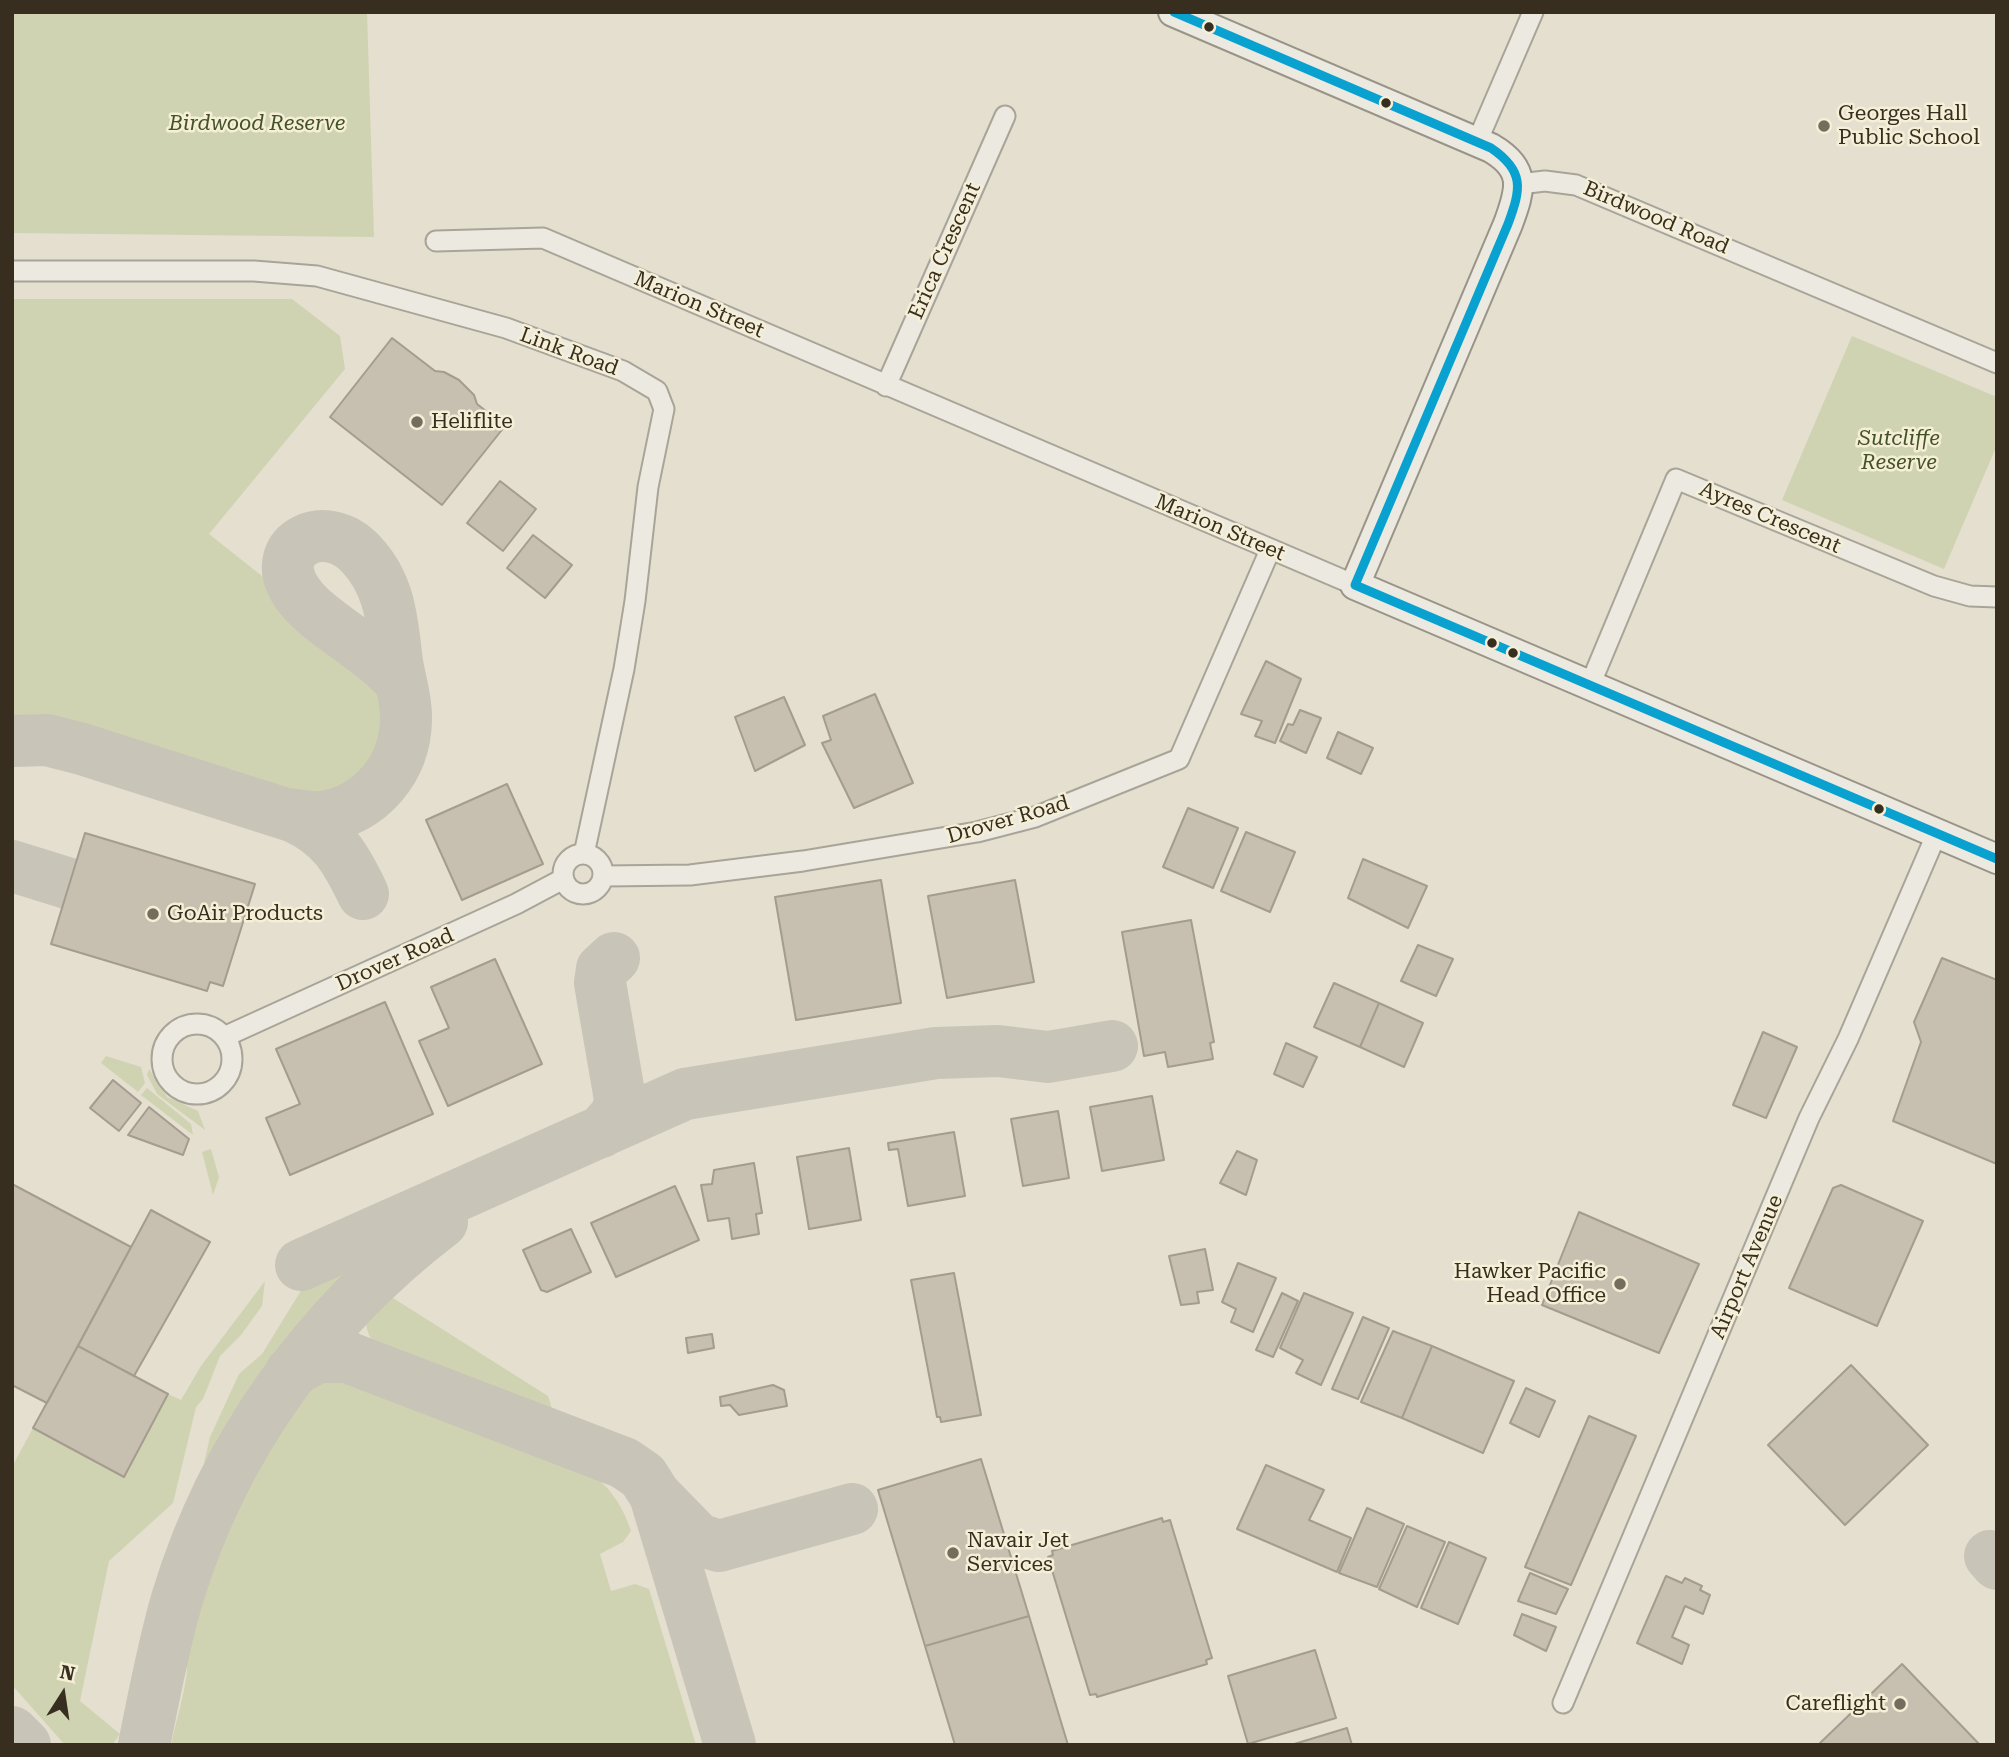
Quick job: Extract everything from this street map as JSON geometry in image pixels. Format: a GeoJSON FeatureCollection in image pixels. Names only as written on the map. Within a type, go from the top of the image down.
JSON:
{"type":"FeatureCollection","features":[{"type":"Feature","properties":{"kind":"main road"},"geometry":{"type":"LineString","coordinates":[[1173,12],[1477,142],[1511,162],[1519,184],[1508,224],[1355,584]]}},
{"type":"Feature","properties":{"kind":"main road","name":"Marion Street"},"geometry":{"type":"LineString","coordinates":[[1355,584],[1997,859]]}},
{"type":"Feature","properties":{"kind":"street"},"geometry":{"type":"LineString","coordinates":[[1477,142],[1533,12]]}},
{"type":"Feature","properties":{"kind":"street","name":"Erica Crescent"},"geometry":{"type":"LineString","coordinates":[[886,386],[1005,116]]}},
{"type":"Feature","properties":{"kind":"street","name":"Birdwood Road"},"geometry":{"type":"LineString","coordinates":[[1519,184],[1545,181],[1576,185],[1997,363]]}},
{"type":"Feature","properties":{"kind":"street","name":"Marion Street"},"geometry":{"type":"LineString","coordinates":[[436,241],[543,238],[1355,584]]}},
{"type":"Feature","properties":{"kind":"street","name":"Link Road"},"geometry":{"type":"LineString","coordinates":[[12,271],[254,271],[317,276],[506,328],[623,371],[657,391],[664,409],[648,487],[635,601],[624,669],[584,854]]}},
{"type":"Feature","properties":{"kind":"street","name":"Ayres Crescent"},"geometry":{"type":"LineString","coordinates":[[1590,685],[1676,479],[1951,592],[1997,597]]}},
{"type":"Feature","properties":{"kind":"street","name":"Drover Road"},"geometry":{"type":"LineString","coordinates":[[604,876],[690,875],[868,852],[977,832],[1035,817],[1179,759],[1270,550]]}},
{"type":"Feature","properties":{"kind":"street","name":"Airport Avenue"},"geometry":{"type":"LineString","coordinates":[[1563,1703],[1810,1118],[1848,1039],[1937,833]]}},
{"type":"Feature","properties":{"kind":"street"},"geometry":{"type":"LineString","coordinates":[[584,854],[601,864],[604,876],[598,889],[585,894],[572,891],[563,879],[568,862],[584,854]]}},
{"type":"Feature","properties":{"kind":"street","name":"Drover Road"},"geometry":{"type":"LineString","coordinates":[[224,1037],[516,904],[563,879]]}},
{"type":"Feature","properties":{"kind":"green space","name":"Birdwood Reserve"},"geometry":{"type":"Polygon","coordinates":[[[12,12],[367,12],[374,237],[12,233],[12,12]]]}},
{"type":"Feature","properties":{"kind":"green space"},"geometry":{"type":"Polygon","coordinates":[[[12,299],[292,299],[340,336],[345,369],[209,534],[378,668],[388,688],[393,708],[391,748],[384,767],[371,782],[355,794],[329,803],[300,802],[64,725],[12,722],[12,299]]]}},
{"type":"Feature","properties":{"kind":"green space","name":"Sutcliffe Reserve"},"geometry":{"type":"Polygon","coordinates":[[[1852,336],[1997,397],[1997,445],[1944,569],[1782,500],[1852,336]]]}},
{"type":"Feature","properties":{"kind":"green space"},"geometry":{"type":"Polygon","coordinates":[[[106,1056],[141,1067],[145,1083],[138,1092],[101,1063],[106,1056]]]}},
{"type":"Feature","properties":{"kind":"green space"},"geometry":{"type":"Polygon","coordinates":[[[149,1069],[167,1097],[198,1111],[205,1130],[157,1094],[147,1075],[149,1069]]]}},
{"type":"Feature","properties":{"kind":"green space"},"geometry":{"type":"Polygon","coordinates":[[[147,1088],[191,1124],[193,1135],[141,1095],[147,1088]]]}},
{"type":"Feature","properties":{"kind":"green space"},"geometry":{"type":"Polygon","coordinates":[[[211,1149],[219,1177],[213,1195],[202,1152],[211,1149]]]}},
{"type":"Feature","properties":{"kind":"green space"},"geometry":{"type":"Polygon","coordinates":[[[345,1266],[341,1286],[301,1332],[255,1393],[198,1490],[210,1437],[239,1374],[262,1354],[302,1289],[345,1266]]]}},
{"type":"Feature","properties":{"kind":"green space"},"geometry":{"type":"Polygon","coordinates":[[[265,1281],[262,1306],[241,1335],[220,1356],[203,1399],[196,1407],[173,1503],[109,1561],[80,1701],[120,1734],[112,1745],[65,1745],[12,1685],[12,1467],[33,1428],[124,1476],[168,1394],[181,1400],[201,1366],[265,1281]]]}},
{"type":"Feature","properties":{"kind":"green space"},"geometry":{"type":"Polygon","coordinates":[[[383,1295],[393,1298],[548,1396],[553,1412],[548,1413],[381,1348],[370,1336],[367,1322],[371,1308],[383,1295]]]}},
{"type":"Feature","properties":{"kind":"green space"},"geometry":{"type":"Polygon","coordinates":[[[329,1378],[342,1379],[587,1472],[609,1490],[620,1505],[631,1531],[623,1542],[600,1554],[611,1591],[635,1584],[649,1589],[696,1745],[171,1745],[187,1672],[183,1646],[188,1621],[233,1506],[273,1428],[292,1400],[309,1383],[329,1378]]]}},
{"type":"Feature","properties":{"kind":"building","name":"Heliflite"},"geometry":{"type":"Polygon","coordinates":[[[392,338],[435,371],[444,372],[459,380],[474,395],[477,404],[505,426],[442,505],[330,417],[392,338]]]}},
{"type":"Feature","properties":{"kind":"building"},"geometry":{"type":"Polygon","coordinates":[[[500,481],[536,509],[503,551],[467,523],[500,481]]]}},
{"type":"Feature","properties":{"kind":"building"},"geometry":{"type":"Polygon","coordinates":[[[533,535],[572,565],[545,598],[507,568],[533,535]]]}},
{"type":"Feature","properties":{"kind":"building"},"geometry":{"type":"Polygon","coordinates":[[[1266,661],[1301,679],[1275,743],[1255,736],[1262,721],[1241,714],[1266,661]]]}},
{"type":"Feature","properties":{"kind":"building"},"geometry":{"type":"Polygon","coordinates":[[[875,694],[913,783],[854,808],[822,743],[831,740],[823,716],[875,694]]]}},
{"type":"Feature","properties":{"kind":"building"},"geometry":{"type":"Polygon","coordinates":[[[784,697],[805,745],[755,771],[735,717],[784,697]]]}},
{"type":"Feature","properties":{"kind":"building"},"geometry":{"type":"Polygon","coordinates":[[[1300,710],[1321,718],[1306,753],[1280,741],[1288,724],[1293,725],[1300,710]]]}},
{"type":"Feature","properties":{"kind":"building"},"geometry":{"type":"Polygon","coordinates":[[[1338,732],[1373,748],[1361,774],[1327,758],[1338,732]]]}},
{"type":"Feature","properties":{"kind":"building"},"geometry":{"type":"Polygon","coordinates":[[[507,784],[543,864],[462,900],[426,820],[507,784]]]}},
{"type":"Feature","properties":{"kind":"building"},"geometry":{"type":"Polygon","coordinates":[[[1188,808],[1238,828],[1213,888],[1163,867],[1188,808]]]}},
{"type":"Feature","properties":{"kind":"building"},"geometry":{"type":"Polygon","coordinates":[[[1246,832],[1295,852],[1270,912],[1221,891],[1246,832]]]}},
{"type":"Feature","properties":{"kind":"building","name":"GoAir Products"},"geometry":{"type":"Polygon","coordinates":[[[85,833],[255,884],[223,986],[210,982],[207,991],[51,944],[85,833]]]}},
{"type":"Feature","properties":{"kind":"building"},"geometry":{"type":"Polygon","coordinates":[[[1363,859],[1427,886],[1408,928],[1348,898],[1363,859]]]}},
{"type":"Feature","properties":{"kind":"building"},"geometry":{"type":"Polygon","coordinates":[[[881,880],[901,1003],[796,1020],[775,897],[881,880]]]}},
{"type":"Feature","properties":{"kind":"building"},"geometry":{"type":"Polygon","coordinates":[[[1015,880],[1034,982],[947,998],[928,896],[1015,880]]]}},
{"type":"Feature","properties":{"kind":"building"},"geometry":{"type":"Polygon","coordinates":[[[1191,920],[1214,1042],[1210,1043],[1213,1059],[1168,1067],[1165,1052],[1144,1056],[1122,932],[1191,920]]]}},
{"type":"Feature","properties":{"kind":"building"},"geometry":{"type":"Polygon","coordinates":[[[1418,945],[1453,959],[1436,996],[1401,981],[1418,945]]]}},
{"type":"Feature","properties":{"kind":"building"},"geometry":{"type":"Polygon","coordinates":[[[1942,958],[1997,980],[1997,1164],[1893,1121],[1921,1042],[1914,1022],[1942,958]]]}},
{"type":"Feature","properties":{"kind":"building"},"geometry":{"type":"Polygon","coordinates":[[[495,959],[542,1064],[448,1106],[419,1041],[449,1028],[431,987],[495,959]]]}},
{"type":"Feature","properties":{"kind":"building"},"geometry":{"type":"Polygon","coordinates":[[[1334,983],[1379,1003],[1360,1047],[1314,1027],[1334,983]]]}},
{"type":"Feature","properties":{"kind":"building"},"geometry":{"type":"Polygon","coordinates":[[[385,1002],[433,1114],[290,1175],[266,1118],[300,1104],[276,1049],[385,1002]]]}},
{"type":"Feature","properties":{"kind":"building"},"geometry":{"type":"Polygon","coordinates":[[[1379,1003],[1423,1023],[1404,1067],[1360,1047],[1379,1003]]]}},
{"type":"Feature","properties":{"kind":"building"},"geometry":{"type":"Polygon","coordinates":[[[1763,1032],[1797,1047],[1766,1118],[1733,1105],[1763,1032]]]}},
{"type":"Feature","properties":{"kind":"building"},"geometry":{"type":"Polygon","coordinates":[[[1286,1043],[1317,1057],[1303,1087],[1274,1074],[1286,1043]]]}},
{"type":"Feature","properties":{"kind":"building"},"geometry":{"type":"Polygon","coordinates":[[[113,1080],[141,1103],[119,1131],[90,1108],[113,1080]]]}},
{"type":"Feature","properties":{"kind":"building"},"geometry":{"type":"Polygon","coordinates":[[[1152,1096],[1164,1160],[1102,1171],[1090,1107],[1152,1096]]]}},
{"type":"Feature","properties":{"kind":"building"},"geometry":{"type":"Polygon","coordinates":[[[149,1107],[189,1139],[183,1155],[128,1135],[149,1107]]]}},
{"type":"Feature","properties":{"kind":"building"},"geometry":{"type":"Polygon","coordinates":[[[1058,1111],[1069,1178],[1023,1186],[1011,1119],[1058,1111]]]}},
{"type":"Feature","properties":{"kind":"building"},"geometry":{"type":"Polygon","coordinates":[[[954,1132],[965,1196],[908,1206],[898,1149],[889,1150],[888,1143],[954,1132]]]}},
{"type":"Feature","properties":{"kind":"building"},"geometry":{"type":"Polygon","coordinates":[[[849,1148],[861,1220],[809,1229],[797,1157],[849,1148]]]}},
{"type":"Feature","properties":{"kind":"building"},"geometry":{"type":"Polygon","coordinates":[[[1237,1151],[1257,1160],[1246,1195],[1220,1183],[1237,1151]]]}},
{"type":"Feature","properties":{"kind":"building"},"geometry":{"type":"Polygon","coordinates":[[[754,1163],[762,1213],[756,1214],[759,1234],[732,1239],[729,1218],[708,1221],[701,1185],[712,1184],[714,1170],[754,1163]]]}},
{"type":"Feature","properties":{"kind":"building"},"geometry":{"type":"Polygon","coordinates":[[[12,1184],[131,1247],[47,1403],[12,1385],[12,1184]]]}},
{"type":"Feature","properties":{"kind":"building"},"geometry":{"type":"Polygon","coordinates":[[[1841,1185],[1923,1221],[1877,1326],[1789,1288],[1833,1188],[1841,1185]]]}},
{"type":"Feature","properties":{"kind":"building"},"geometry":{"type":"Polygon","coordinates":[[[675,1186],[699,1240],[616,1277],[591,1223],[675,1186]]]}},
{"type":"Feature","properties":{"kind":"building"},"geometry":{"type":"Polygon","coordinates":[[[151,1210],[210,1242],[134,1376],[78,1346],[151,1210]]]}},
{"type":"Feature","properties":{"kind":"building","name":"Hawker Pacific Head Office"},"geometry":{"type":"Polygon","coordinates":[[[1579,1212],[1699,1264],[1659,1353],[1542,1305],[1579,1212]]]}},
{"type":"Feature","properties":{"kind":"building"},"geometry":{"type":"Polygon","coordinates":[[[571,1229],[591,1272],[547,1292],[541,1290],[523,1250],[571,1229]]]}},
{"type":"Feature","properties":{"kind":"building"},"geometry":{"type":"Polygon","coordinates":[[[1205,1249],[1213,1290],[1197,1292],[1199,1303],[1181,1305],[1169,1256],[1205,1249]]]}},
{"type":"Feature","properties":{"kind":"building"},"geometry":{"type":"Polygon","coordinates":[[[1238,1263],[1276,1278],[1253,1332],[1231,1322],[1236,1309],[1222,1302],[1238,1263]]]}},
{"type":"Feature","properties":{"kind":"building"},"geometry":{"type":"Polygon","coordinates":[[[954,1273],[981,1415],[941,1422],[940,1417],[937,1417],[911,1280],[954,1273]]]}},
{"type":"Feature","properties":{"kind":"building"},"geometry":{"type":"Polygon","coordinates":[[[1282,1293],[1298,1301],[1273,1357],[1256,1350],[1282,1293]]]}},
{"type":"Feature","properties":{"kind":"building"},"geometry":{"type":"Polygon","coordinates":[[[1304,1293],[1353,1313],[1321,1385],[1296,1373],[1303,1360],[1280,1348],[1304,1293]]]}},
{"type":"Feature","properties":{"kind":"building"},"geometry":{"type":"Polygon","coordinates":[[[1363,1317],[1389,1328],[1358,1399],[1332,1389],[1363,1317]]]}},
{"type":"Feature","properties":{"kind":"building"},"geometry":{"type":"Polygon","coordinates":[[[1393,1331],[1432,1346],[1402,1418],[1361,1402],[1393,1331]]]}},
{"type":"Feature","properties":{"kind":"building"},"geometry":{"type":"Polygon","coordinates":[[[712,1334],[714,1348],[688,1353],[686,1338],[712,1334]]]}},
{"type":"Feature","properties":{"kind":"building"},"geometry":{"type":"Polygon","coordinates":[[[78,1346],[168,1394],[124,1477],[33,1428],[78,1346]]]}},
{"type":"Feature","properties":{"kind":"building"},"geometry":{"type":"Polygon","coordinates":[[[1432,1346],[1514,1381],[1483,1453],[1402,1418],[1432,1346]]]}},
{"type":"Feature","properties":{"kind":"building"},"geometry":{"type":"Polygon","coordinates":[[[1851,1365],[1928,1445],[1845,1525],[1768,1445],[1851,1365]]]}},
{"type":"Feature","properties":{"kind":"building"},"geometry":{"type":"Polygon","coordinates":[[[773,1385],[784,1390],[787,1406],[739,1415],[730,1405],[721,1406],[720,1397],[773,1385]]]}},
{"type":"Feature","properties":{"kind":"building"},"geometry":{"type":"Polygon","coordinates":[[[1526,1388],[1555,1401],[1539,1437],[1510,1423],[1526,1388]]]}},
{"type":"Feature","properties":{"kind":"building"},"geometry":{"type":"Polygon","coordinates":[[[1589,1416],[1636,1436],[1571,1585],[1525,1567],[1589,1416]]]}},
{"type":"Feature","properties":{"kind":"building","name":"Navair Jet Services"},"geometry":{"type":"Polygon","coordinates":[[[981,1459],[1029,1616],[925,1646],[878,1490],[981,1459]]]}},
{"type":"Feature","properties":{"kind":"building"},"geometry":{"type":"Polygon","coordinates":[[[1266,1465],[1324,1490],[1309,1520],[1351,1538],[1337,1572],[1237,1529],[1266,1465]]]}},
{"type":"Feature","properties":{"kind":"building"},"geometry":{"type":"Polygon","coordinates":[[[1367,1508],[1404,1524],[1377,1587],[1339,1573],[1367,1508]]]}},
{"type":"Feature","properties":{"kind":"building"},"geometry":{"type":"Polygon","coordinates":[[[1162,1518],[1163,1522],[1170,1520],[1212,1658],[1206,1660],[1207,1664],[1097,1697],[1096,1694],[1090,1695],[1048,1557],[1053,1555],[1052,1551],[1162,1518]]]}},
{"type":"Feature","properties":{"kind":"building"},"geometry":{"type":"Polygon","coordinates":[[[1407,1526],[1445,1542],[1417,1607],[1379,1589],[1407,1526]]]}},
{"type":"Feature","properties":{"kind":"building"},"geometry":{"type":"Polygon","coordinates":[[[1449,1542],[1486,1558],[1458,1624],[1421,1608],[1449,1542]]]}},
{"type":"Feature","properties":{"kind":"building"},"geometry":{"type":"Polygon","coordinates":[[[1530,1573],[1568,1589],[1556,1614],[1518,1601],[1530,1573]]]}},
{"type":"Feature","properties":{"kind":"building"},"geometry":{"type":"Polygon","coordinates":[[[1666,1576],[1682,1583],[1685,1578],[1702,1586],[1700,1590],[1710,1595],[1703,1614],[1685,1606],[1672,1637],[1689,1645],[1682,1664],[1637,1643],[1666,1576]]]}},
{"type":"Feature","properties":{"kind":"building"},"geometry":{"type":"Polygon","coordinates":[[[1522,1614],[1556,1627],[1546,1651],[1514,1635],[1522,1614]]]}},
{"type":"Feature","properties":{"kind":"building"},"geometry":{"type":"Polygon","coordinates":[[[1029,1616],[1068,1745],[955,1745],[925,1646],[1029,1616]]]}},
{"type":"Feature","properties":{"kind":"building"},"geometry":{"type":"Polygon","coordinates":[[[1315,1650],[1336,1718],[1248,1744],[1228,1676],[1315,1650]]]}},
{"type":"Feature","properties":{"kind":"building","name":"Careflight"},"geometry":{"type":"Polygon","coordinates":[[[1902,1664],[1980,1745],[1818,1745],[1902,1664]]]}},
{"type":"Feature","properties":{"kind":"building"},"geometry":{"type":"Polygon","coordinates":[[[1347,1728],[1352,1745],[1291,1745],[1347,1728]]]}},
{"type":"Feature","properties":{"kind":"taxiway"},"geometry":{"type":"LineString","coordinates":[[286,814],[323,817],[340,813],[370,796],[392,770],[404,738],[406,720],[404,698],[391,619],[379,579],[361,554],[347,543],[332,537],[318,536],[305,540],[295,548],[289,559],[288,572],[294,588],[315,612],[375,658],[401,683]]}},
{"type":"Feature","properties":{"kind":"taxiway"},"geometry":{"type":"LineString","coordinates":[[12,741],[47,740],[82,749],[295,817],[319,831],[336,848],[363,894]]}},
{"type":"Feature","properties":{"kind":"taxiway"},"geometry":{"type":"LineString","coordinates":[[12,866],[70,884]]}},
{"type":"Feature","properties":{"kind":"taxiway"},"geometry":{"type":"LineString","coordinates":[[601,1132],[617,1114],[620,1099],[600,983],[602,969],[614,958]]}},
{"type":"Feature","properties":{"kind":"taxiway"},"geometry":{"type":"LineString","coordinates":[[301,1265],[685,1094],[936,1053],[998,1051],[1048,1057],[1112,1046]]}},
{"type":"Feature","properties":{"kind":"taxiway"},"geometry":{"type":"LineString","coordinates":[[144,1745],[177,1599],[196,1543],[220,1489],[248,1438],[315,1343],[354,1300],[442,1222]]}},
{"type":"Feature","properties":{"kind":"taxiway"},"geometry":{"type":"LineString","coordinates":[[291,1372],[317,1357],[347,1357],[624,1463],[643,1476],[655,1495],[730,1745]]}},
{"type":"Feature","properties":{"kind":"taxiway"},"geometry":{"type":"LineString","coordinates":[[655,1495],[698,1539],[719,1546],[852,1509]]}},
{"type":"Feature","properties":{"kind":"taxiway"},"geometry":{"type":"LineString","coordinates":[[1990,1556],[1997,1564]]}},
{"type":"Feature","properties":{"kind":"taxiway"},"geometry":{"type":"LineString","coordinates":[[12,1732],[25,1745]]}},
{"type":"Feature","properties":{"kind":"transit line"},"geometry":{"type":"LineString","coordinates":[[1174,12],[1491,148],[1502,156],[1515,173],[1516,201],[1508,224],[1355,585]]}},
{"type":"Feature","properties":{"kind":"transit line"},"geometry":{"type":"LineString","coordinates":[[1355,585],[1997,859]]}},
{"type":"Feature","properties":{"kind":"place","name":"Georges Hall Public School"},"geometry":{"type":"Point","coordinates":[1824,126]}},
{"type":"Feature","properties":{"kind":"place","name":"Heliflite"},"geometry":{"type":"Point","coordinates":[417,422]}},
{"type":"Feature","properties":{"kind":"place","name":"GoAir Products"},"geometry":{"type":"Point","coordinates":[153,914]}},
{"type":"Feature","properties":{"kind":"place","name":"Hawker Pacific Head Office"},"geometry":{"type":"Point","coordinates":[1620,1284]}},
{"type":"Feature","properties":{"kind":"place","name":"Navair Jet Services"},"geometry":{"type":"Point","coordinates":[953,1553]}},
{"type":"Feature","properties":{"kind":"place","name":"Careflight"},"geometry":{"type":"Point","coordinates":[1900,1704]}}]}
